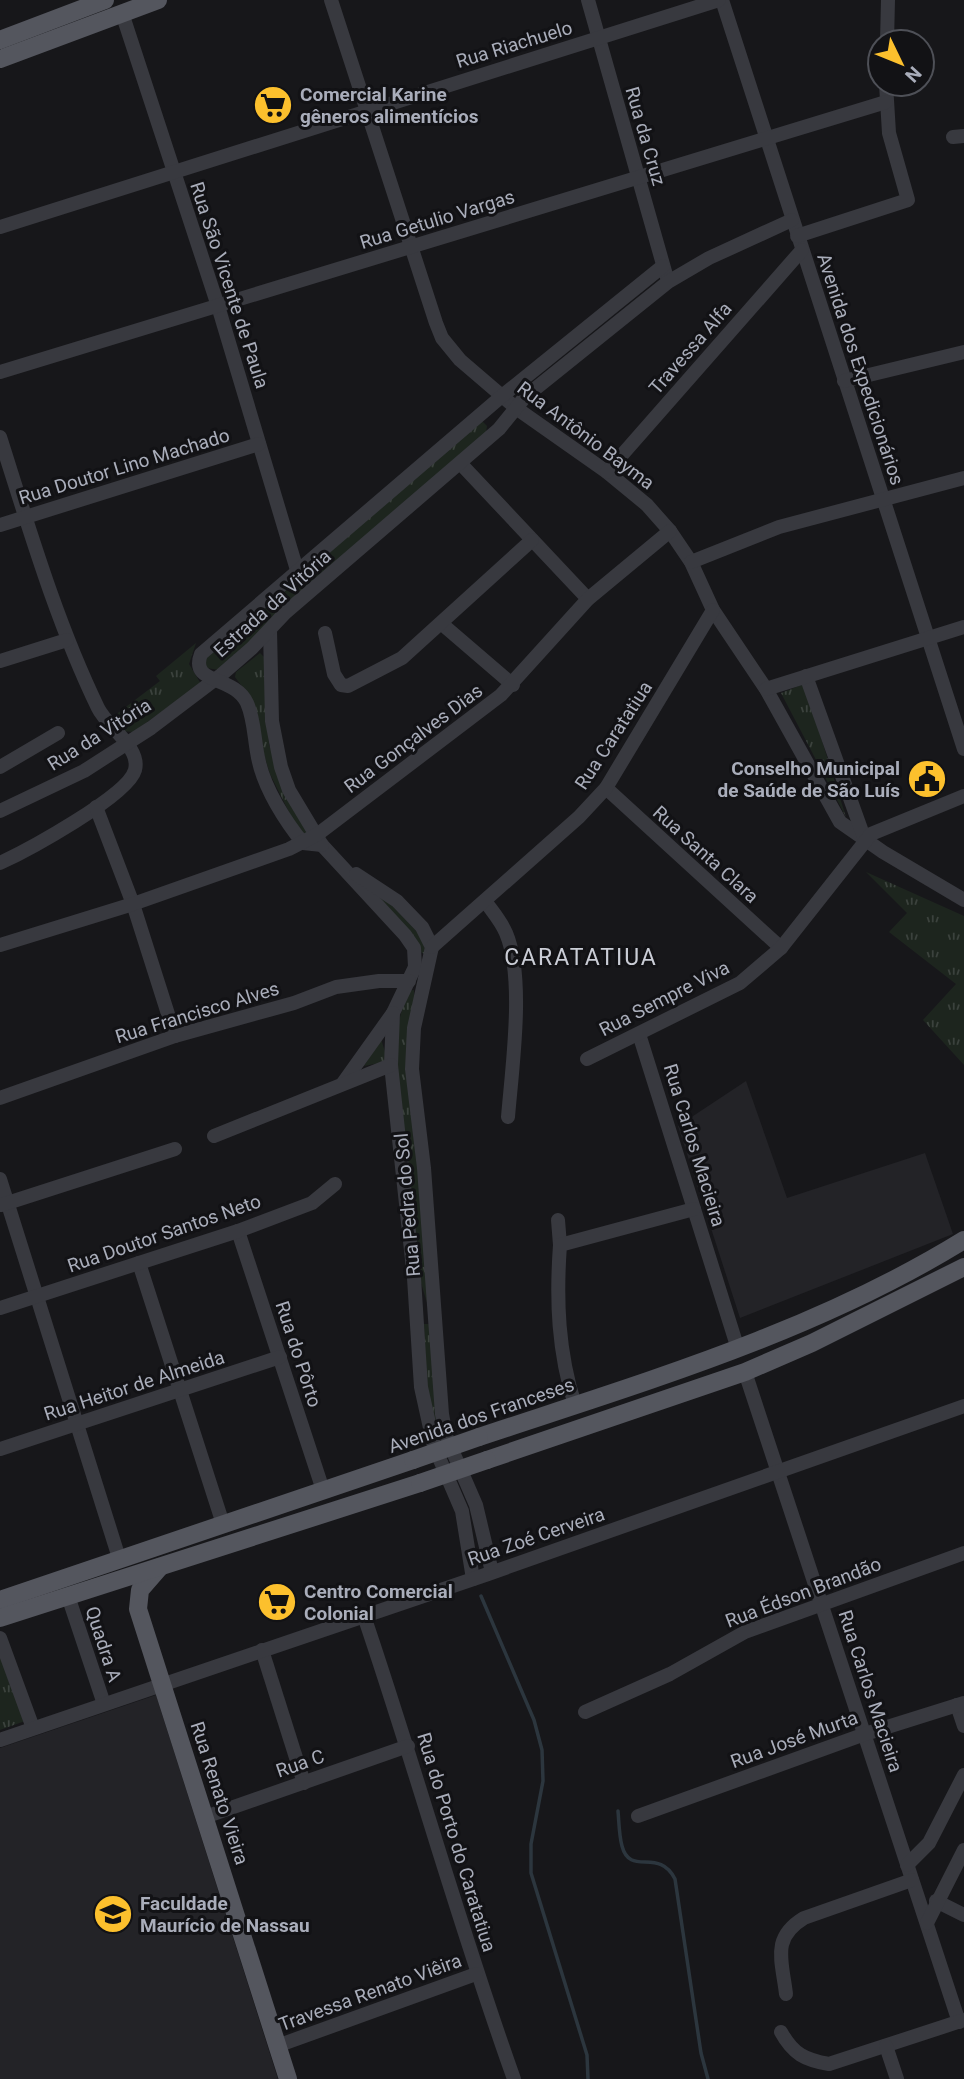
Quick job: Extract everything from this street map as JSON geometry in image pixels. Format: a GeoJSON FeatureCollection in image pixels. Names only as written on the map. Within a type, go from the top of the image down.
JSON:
{"type":"FeatureCollection","features":[{"type":"Feature","properties":{"kind":"main road"},"geometry":{"type":"LineString","coordinates":[[0,40],[105,0]]}},
{"type":"Feature","properties":{"kind":"main road"},"geometry":{"type":"LineString","coordinates":[[0,59],[158,0]]}},
{"type":"Feature","properties":{"kind":"main road","name":"Avenida dos Franceses"},"geometry":{"type":"LineString","coordinates":[[0,1600],[738,1349],[863,1294],[964,1240]]}},
{"type":"Feature","properties":{"kind":"main road"},"geometry":{"type":"LineString","coordinates":[[0,1618],[420,1483],[745,1373],[822,1339],[964,1267]]}},
{"type":"Feature","properties":{"kind":"main road"},"geometry":{"type":"LineString","coordinates":[[0,1590],[119,1558]]}},
{"type":"Feature","properties":{"kind":"main road","name":"Rua Renato Vieira"},"geometry":{"type":"LineString","coordinates":[[160,1567],[140,1590],[137,1605],[288,2079]]}},
{"type":"Feature","properties":{"kind":"main road"},"geometry":{"type":"LineString","coordinates":[[0,1629],[68,1596]]}},
{"type":"Feature","properties":{"kind":"street","name":"Rua Antônio Bayma"},"geometry":{"type":"LineString","coordinates":[[331,0],[442,338],[460,360],[516,408],[607,472],[648,505],[691,562],[713,610],[766,689],[840,822],[865,841],[964,901]]}},
{"type":"Feature","properties":{"kind":"street","name":"Rua da Cruz"},"geometry":{"type":"LineString","coordinates":[[588,0],[668,282]]}},
{"type":"Feature","properties":{"kind":"street","name":"Rua Riachuelo"},"geometry":{"type":"LineString","coordinates":[[0,227],[721,0]]}},
{"type":"Feature","properties":{"kind":"street","name":"Avenida dos Expedicionários"},"geometry":{"type":"LineString","coordinates":[[721,0],[964,748]]}},
{"type":"Feature","properties":{"kind":"street"},"geometry":{"type":"LineString","coordinates":[[887,28],[888,0]]}},
{"type":"Feature","properties":{"kind":"street","name":"Rua São Vicente de Paula"},"geometry":{"type":"LineString","coordinates":[[122,13],[218,306],[297,570]]}},
{"type":"Feature","properties":{"kind":"street"},"geometry":{"type":"LineString","coordinates":[[797,236],[907,201],[908,195],[889,133],[886,98]]}},
{"type":"Feature","properties":{"kind":"street","name":"Rua Getulio Vargas"},"geometry":{"type":"LineString","coordinates":[[0,372],[886,103]]}},
{"type":"Feature","properties":{"kind":"street","name":"Estrada da Vitória"},"geometry":{"type":"LineString","coordinates":[[663,267],[502,396],[297,570],[201,654],[199,668],[213,680],[270,630],[285,612],[461,464],[553,373],[668,282],[709,258],[792,220]]}},
{"type":"Feature","properties":{"kind":"street","name":"Travessa Alfa"},"geometry":{"type":"LineString","coordinates":[[607,472],[802,250]]}},
{"type":"Feature","properties":{"kind":"street"},"geometry":{"type":"LineString","coordinates":[[844,381],[964,352]]}},
{"type":"Feature","properties":{"kind":"street"},"geometry":{"type":"LineString","coordinates":[[0,436],[67,640],[100,711],[127,744],[136,762],[133,774],[96,807],[0,863]]}},
{"type":"Feature","properties":{"kind":"street","name":"Rua Doutor Lino Machado"},"geometry":{"type":"LineString","coordinates":[[0,525],[259,444]]}},
{"type":"Feature","properties":{"kind":"street"},"geometry":{"type":"LineString","coordinates":[[461,464],[588,599]]}},
{"type":"Feature","properties":{"kind":"street"},"geometry":{"type":"LineString","coordinates":[[691,562],[779,527],[964,478]]}},
{"type":"Feature","properties":{"kind":"street","name":"Rua Gonçalves Dias"},"geometry":{"type":"LineString","coordinates":[[0,945],[133,904],[303,843],[320,840],[513,685],[588,599],[670,531]]}},
{"type":"Feature","properties":{"kind":"street"},"geometry":{"type":"LineString","coordinates":[[325,633],[334,674],[345,687],[402,658],[532,540]]}},
{"type":"Feature","properties":{"kind":"street","name":"Rua Caratatiua"},"geometry":{"type":"LineString","coordinates":[[432,947],[579,817],[606,788],[713,610]]}},
{"type":"Feature","properties":{"kind":"street"},"geometry":{"type":"LineString","coordinates":[[442,624],[513,685]]}},
{"type":"Feature","properties":{"kind":"street"},"geometry":{"type":"LineString","coordinates":[[766,689],[964,627]]}},
{"type":"Feature","properties":{"kind":"street","name":"Rua Pedra do Sol"},"geometry":{"type":"LineString","coordinates":[[270,630],[272,721],[281,767],[296,802],[320,840],[409,939],[421,968],[412,1069],[425,1168],[444,1426],[476,1505],[492,1572]]}},
{"type":"Feature","properties":{"kind":"street"},"geometry":{"type":"LineString","coordinates":[[0,661],[67,640]]}},
{"type":"Feature","properties":{"kind":"street"},"geometry":{"type":"LineString","coordinates":[[806,676],[865,841]]}},
{"type":"Feature","properties":{"kind":"street"},"geometry":{"type":"LineString","coordinates":[[213,680],[228,682],[245,698],[260,768],[282,811],[303,843]]}},
{"type":"Feature","properties":{"kind":"street","name":"Rua da Vitória"},"geometry":{"type":"LineString","coordinates":[[0,811],[84,771],[127,744],[213,680]]}},
{"type":"Feature","properties":{"kind":"street"},"geometry":{"type":"LineString","coordinates":[[0,766],[58,733]]}},
{"type":"Feature","properties":{"kind":"street","name":"Rua Santa Clara"},"geometry":{"type":"LineString","coordinates":[[606,788],[781,948]]}},
{"type":"Feature","properties":{"kind":"street","name":"Rua Sempre Viva"},"geometry":{"type":"LineString","coordinates":[[587,1059],[740,983],[781,948],[877,828],[964,796]]}},
{"type":"Feature","properties":{"kind":"street"},"geometry":{"type":"LineString","coordinates":[[96,807],[133,904],[175,1036]]}},
{"type":"Feature","properties":{"kind":"street","name":"Rua Pedra do Sol"},"geometry":{"type":"LineString","coordinates":[[345,868],[397,901],[422,927],[432,947],[421,968],[409,981],[393,1013],[391,1065],[425,1410],[435,1446],[462,1511],[473,1579]]}},
{"type":"Feature","properties":{"kind":"street","name":"Rua Antônio Bayma"},"geometry":{"type":"LineString","coordinates":[[932,883],[964,893]]}},
{"type":"Feature","properties":{"kind":"street"},"geometry":{"type":"LineString","coordinates":[[485,901],[506,932],[514,979],[515,1017],[508,1117]]}},
{"type":"Feature","properties":{"kind":"street","name":"Rua Francisco Alves"},"geometry":{"type":"LineString","coordinates":[[0,1098],[175,1036],[295,1003],[336,987],[379,981],[409,981]]}},
{"type":"Feature","properties":{"kind":"street"},"geometry":{"type":"LineString","coordinates":[[343,1083],[393,1013]]}},
{"type":"Feature","properties":{"kind":"street","name":"Rua Carlos Macieira"},"geometry":{"type":"LineString","coordinates":[[639,1034],[738,1349]]}},
{"type":"Feature","properties":{"kind":"street"},"geometry":{"type":"LineString","coordinates":[[214,1136],[391,1065]]}},
{"type":"Feature","properties":{"kind":"street"},"geometry":{"type":"LineString","coordinates":[[4,1204],[175,1149]]}},
{"type":"Feature","properties":{"kind":"street"},"geometry":{"type":"LineString","coordinates":[[0,1179],[4,1204],[119,1558]]}},
{"type":"Feature","properties":{"kind":"street","name":"Rua Doutor Santos Neto"},"geometry":{"type":"LineString","coordinates":[[0,1308],[238,1231],[312,1203],[335,1184]]}},
{"type":"Feature","properties":{"kind":"street"},"geometry":{"type":"LineString","coordinates":[[560,1245],[694,1209]]}},
{"type":"Feature","properties":{"kind":"street"},"geometry":{"type":"LineString","coordinates":[[558,1220],[560,1348],[575,1405]]}},
{"type":"Feature","properties":{"kind":"street","name":"Rua do Pôrto"},"geometry":{"type":"LineString","coordinates":[[238,1231],[323,1490]]}},
{"type":"Feature","properties":{"kind":"street"},"geometry":{"type":"LineString","coordinates":[[139,1263],[223,1524]]}},
{"type":"Feature","properties":{"kind":"street"},"geometry":{"type":"LineString","coordinates":[[415,1288],[424,1316],[436,1314]]}},
{"type":"Feature","properties":{"kind":"street","name":"Rua Heitor de Almeida"},"geometry":{"type":"LineString","coordinates":[[0,1449],[281,1357]]}},
{"type":"Feature","properties":{"kind":"street","name":"Rua Carlos Macieira"},"geometry":{"type":"LineString","coordinates":[[745,1373],[960,2018]]}},
{"type":"Feature","properties":{"kind":"street","name":"Rua Zoé Cerveira"},"geometry":{"type":"LineString","coordinates":[[0,1740],[473,1579],[964,1406]]}},
{"type":"Feature","properties":{"kind":"street","name":"Rua Édson Brandão"},"geometry":{"type":"LineString","coordinates":[[585,1712],[670,1674],[745,1632],[964,1553]]}},
{"type":"Feature","properties":{"kind":"street","name":"Quadra A"},"geometry":{"type":"LineString","coordinates":[[68,1596],[104,1704]]}},
{"type":"Feature","properties":{"kind":"street","name":"Rua do Porto do Caratatiua"},"geometry":{"type":"LineString","coordinates":[[364,1615],[408,1746],[476,1974],[513,2079]]}},
{"type":"Feature","properties":{"kind":"street"},"geometry":{"type":"LineString","coordinates":[[0,1638],[33,1728]]}},
{"type":"Feature","properties":{"kind":"street"},"geometry":{"type":"LineString","coordinates":[[262,1650],[304,1783]]}},
{"type":"Feature","properties":{"kind":"street"},"geometry":{"type":"LineString","coordinates":[[961,1704],[964,1726]]}},
{"type":"Feature","properties":{"kind":"street","name":"Rua José Murta"},"geometry":{"type":"LineString","coordinates":[[638,1816],[865,1734],[961,1704]]}},
{"type":"Feature","properties":{"kind":"street","name":"Rua C"},"geometry":{"type":"LineString","coordinates":[[205,1817],[408,1746]]}},
{"type":"Feature","properties":{"kind":"street"},"geometry":{"type":"LineString","coordinates":[[908,1865],[925,1850],[964,1775]]}},
{"type":"Feature","properties":{"kind":"street"},"geometry":{"type":"LineString","coordinates":[[927,1923],[964,1850]]}},
{"type":"Feature","properties":{"kind":"street"},"geometry":{"type":"LineString","coordinates":[[786,1993],[781,1948],[782,1939],[790,1927],[804,1919],[912,1880]]}},
{"type":"Feature","properties":{"kind":"street"},"geometry":{"type":"LineString","coordinates":[[936,1901],[964,1915]]}},
{"type":"Feature","properties":{"kind":"street","name":"Travessa Renato Viêira"},"geometry":{"type":"LineString","coordinates":[[277,2046],[476,1974]]}},
{"type":"Feature","properties":{"kind":"street"},"geometry":{"type":"LineString","coordinates":[[781,2032],[796,2053],[810,2061],[829,2064],[960,2018],[964,1998]]}},
{"type":"Feature","properties":{"kind":"street"},"geometry":{"type":"LineString","coordinates":[[886,2046],[897,2079]]}},
{"type":"Feature","properties":{"kind":"shaded area"},"geometry":{"type":"Polygon","coordinates":[[[746,1081],[787,1198],[925,1153],[953,1234],[740,1318],[678,1126],[746,1081]]]}},
{"type":"Feature","properties":{"kind":"shaded area","name":"Faculdade Maurício de Nassau"},"geometry":{"type":"Polygon","coordinates":[[[156,1695],[278,2079],[0,2079],[0,1748],[156,1695]]]}},
{"type":"Feature","properties":{"kind":"green space"},"geometry":{"type":"Polygon","coordinates":[[[482,421],[487,426],[486,432],[219,670],[207,668],[204,659],[482,421]]]}},
{"type":"Feature","properties":{"kind":"green space"},"geometry":{"type":"Polygon","coordinates":[[[196,643],[189,664],[201,684],[133,732],[122,731],[110,719],[160,681],[156,676],[196,643]]]}},
{"type":"Feature","properties":{"kind":"green space"},"geometry":{"type":"Polygon","coordinates":[[[260,653],[264,657],[269,745],[308,832],[304,835],[293,820],[270,774],[244,689],[235,677],[236,672],[260,653]]]}},
{"type":"Feature","properties":{"kind":"green space"},"geometry":{"type":"Polygon","coordinates":[[[804,684],[846,817],[781,693],[804,684]]]}},
{"type":"Feature","properties":{"kind":"green space"},"geometry":{"type":"Polygon","coordinates":[[[866,872],[964,916],[964,1065],[923,1020],[956,984],[889,932],[907,913],[866,872]]]}},
{"type":"Feature","properties":{"kind":"green space"},"geometry":{"type":"Polygon","coordinates":[[[375,888],[426,941],[425,954],[372,890],[375,888]]]}},
{"type":"Feature","properties":{"kind":"green space"},"geometry":{"type":"Polygon","coordinates":[[[414,990],[429,1309],[421,1283],[397,1067],[400,1019],[409,991],[414,990]]]}},
{"type":"Feature","properties":{"kind":"green space"},"geometry":{"type":"Polygon","coordinates":[[[381,1039],[387,1058],[384,1062],[364,1066],[381,1039]]]}},
{"type":"Feature","properties":{"kind":"green space"},"geometry":{"type":"Polygon","coordinates":[[[424,1324],[431,1324],[441,1433],[436,1435],[427,1395],[424,1324]]]}},
{"type":"Feature","properties":{"kind":"green space"},"geometry":{"type":"Polygon","coordinates":[[[0,1654],[25,1721],[0,1730],[0,1654]]]}},
{"type":"Feature","properties":{"kind":"waterway"},"geometry":{"type":"LineString","coordinates":[[481,1596],[534,1720],[542,1750],[543,1781],[531,1844],[531,1873],[587,2055],[588,2079]]}},
{"type":"Feature","properties":{"kind":"waterway"},"geometry":{"type":"LineString","coordinates":[[618,1811],[621,1842],[626,1855],[631,1860],[661,1865],[675,1879],[701,2053],[708,2079]]}},
{"type":"Feature","properties":{"kind":"place","name":"Comercial Karine gêneros alimentícios"},"geometry":{"type":"Point","coordinates":[273,105]}},
{"type":"Feature","properties":{"kind":"place","name":"Conselho Municipal de Saúde de São Luís"},"geometry":{"type":"Point","coordinates":[927,779]}},
{"type":"Feature","properties":{"kind":"place","name":"Centro Comercial Colonial"},"geometry":{"type":"Point","coordinates":[277,1602]}},
{"type":"Feature","properties":{"kind":"place","name":"Faculdade Maurício de Nassau"},"geometry":{"type":"Point","coordinates":[113,1914]}},
{"type":"Feature","properties":{"kind":"district","name":"CARATATIUA"},"geometry":{"type":"Point","coordinates":[581,957]}}]}
